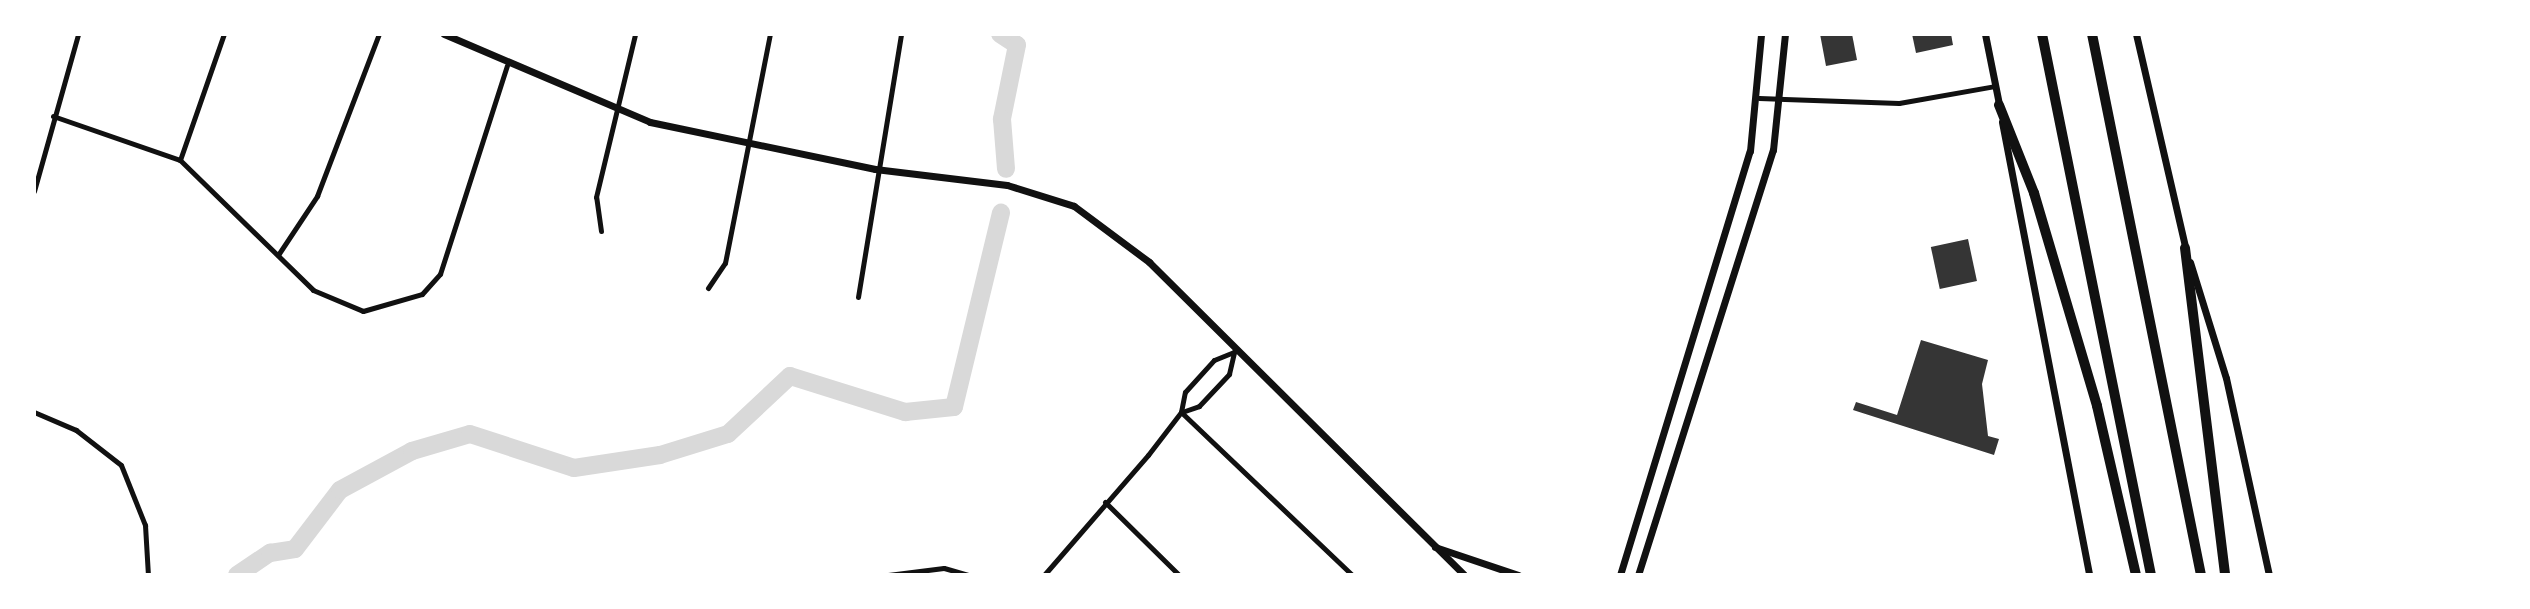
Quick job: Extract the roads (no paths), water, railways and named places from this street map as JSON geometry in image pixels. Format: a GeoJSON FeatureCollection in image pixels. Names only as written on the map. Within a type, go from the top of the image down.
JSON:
{"type":"FeatureCollection","features":[{"type":"Feature","properties":{"kind":"highway"},"geometry":{"type":"LineString","coordinates":[[2042,34],[2151,575]]}},
{"type":"Feature","properties":{"kind":"highway"},"geometry":{"type":"LineString","coordinates":[[2092,34],[2201,575]]}},
{"type":"Feature","properties":{"kind":"highway"},"geometry":{"type":"LineString","coordinates":[[1999,105],[2034,193],[2075,330],[2136,575]]}},
{"type":"Feature","properties":{"kind":"highway"},"geometry":{"type":"LineString","coordinates":[[2185,248],[2225,575]]}},
{"type":"Feature","properties":{"kind":"street"},"geometry":{"type":"LineString","coordinates":[[34,191],[78,34]]}},
{"type":"Feature","properties":{"kind":"street"},"geometry":{"type":"LineString","coordinates":[[180,160],[224,34]]}},
{"type":"Feature","properties":{"kind":"street"},"geometry":{"type":"LineString","coordinates":[[278,255],[317,196],[379,34]]}},
{"type":"Feature","properties":{"kind":"street"},"geometry":{"type":"LineString","coordinates":[[601,231],[596,197],[635,34]]}},
{"type":"Feature","properties":{"kind":"street"},"geometry":{"type":"LineString","coordinates":[[708,288],[725,263],[770,34]]}},
{"type":"Feature","properties":{"kind":"street"},"geometry":{"type":"LineString","coordinates":[[858,297],[875,169],[901,34]]}},
{"type":"Feature","properties":{"kind":"street"},"geometry":{"type":"LineString","coordinates":[[1620,575],[1750,151],[1759,98],[1761,34]]}},
{"type":"Feature","properties":{"kind":"street"},"geometry":{"type":"LineString","coordinates":[[1638,575],[1784,101],[1785,34]]}},
{"type":"Feature","properties":{"kind":"street"},"geometry":{"type":"LineString","coordinates":[[1985,34],[2089,575]]}},
{"type":"Feature","properties":{"kind":"street"},"geometry":{"type":"LineString","coordinates":[[2136,34],[2185,248],[2226,378],[2269,575]]}},
{"type":"Feature","properties":{"kind":"street"},"geometry":{"type":"LineString","coordinates":[[449,36],[507,65],[617,111],[750,145],[875,169],[1007,185],[1074,206],[1149,262],[1234,352],[1464,575]]}},
{"type":"Feature","properties":{"kind":"street"},"geometry":{"type":"LineString","coordinates":[[53,116],[180,160],[313,290],[348,308],[399,305],[422,294],[449,255],[507,65]]}},
{"type":"Feature","properties":{"kind":"street"},"geometry":{"type":"LineString","coordinates":[[1759,98],[1899,103],[1995,86]]}},
{"type":"Feature","properties":{"kind":"street"},"geometry":{"type":"LineString","coordinates":[[1181,412],[1199,406],[1229,374],[1234,352]]}},
{"type":"Feature","properties":{"kind":"street"},"geometry":{"type":"LineString","coordinates":[[1044,575],[1181,412],[1185,392],[1214,360],[1234,352]]}},
{"type":"Feature","properties":{"kind":"street"},"geometry":{"type":"LineString","coordinates":[[34,412],[76,430],[121,465],[145,525],[148,575]]}},
{"type":"Feature","properties":{"kind":"street"},"geometry":{"type":"LineString","coordinates":[[1181,412],[1352,575]]}},
{"type":"Feature","properties":{"kind":"street"},"geometry":{"type":"LineString","coordinates":[[1105,502],[1179,575]]}},
{"type":"Feature","properties":{"kind":"street"},"geometry":{"type":"LineString","coordinates":[[1435,547],[1518,575]]}},
{"type":"Feature","properties":{"kind":"street"},"geometry":{"type":"LineString","coordinates":[[888,575],[944,568],[968,575]]}},
{"type":"Feature","properties":{"kind":"waterway"},"geometry":{"type":"LineString","coordinates":[[1000,34],[1017,45],[1002,119],[1006,169]]}},
{"type":"Feature","properties":{"kind":"waterway"},"geometry":{"type":"LineString","coordinates":[[237,575],[270,553],[295,549],[340,490],[412,451],[470,434],[574,468],[660,455],[728,434],[790,376],[905,412],[954,407],[1001,213]]}}]}
